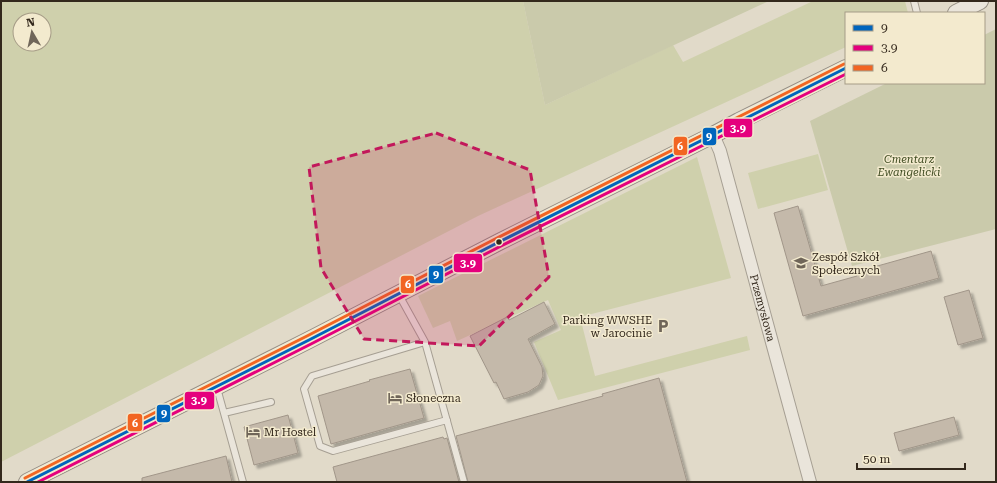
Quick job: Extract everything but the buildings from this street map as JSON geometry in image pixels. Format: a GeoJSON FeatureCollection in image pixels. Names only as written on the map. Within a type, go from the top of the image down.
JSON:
{"type":"FeatureCollection","features":[{"type":"Feature","properties":{"kind":"main road"},"geometry":{"type":"LineString","coordinates":[[958,12],[980,1]]}},
{"type":"Feature","properties":{"kind":"main road"},"geometry":{"type":"LineString","coordinates":[[27,482],[499,242],[845,68]]}},
{"type":"Feature","properties":{"kind":"street","name":"Przemysłowa"},"geometry":{"type":"LineString","coordinates":[[713,136],[720,151],[810,482]]}},
{"type":"Feature","properties":{"kind":"lane"},"geometry":{"type":"LineString","coordinates":[[914,1],[917,12]]}},
{"type":"Feature","properties":{"kind":"lane"},"geometry":{"type":"LineString","coordinates":[[398,294],[425,342],[464,482]]}},
{"type":"Feature","properties":{"kind":"lane"},"geometry":{"type":"LineString","coordinates":[[425,342],[312,376],[304,389],[320,446],[333,451],[447,420]]}},
{"type":"Feature","properties":{"kind":"lane"},"geometry":{"type":"LineString","coordinates":[[217,386],[243,482]]}},
{"type":"Feature","properties":{"kind":"lane"},"geometry":{"type":"LineString","coordinates":[[224,413],[272,402]]}},
{"type":"Feature","properties":{"kind":"highlighted area"},"geometry":{"type":"Polygon","coordinates":[[[436,133],[530,170],[549,277],[479,346],[364,339],[321,268],[309,167],[436,133]]]}},
{"type":"Feature","properties":{"kind":"green space"},"geometry":{"type":"Polygon","coordinates":[[[1,1],[523,1],[545,105],[673,45],[683,62],[813,1],[905,1],[908,12],[845,12],[845,47],[478,216],[1,462],[1,1]]]}},
{"type":"Feature","properties":{"kind":"green space"},"geometry":{"type":"Polygon","coordinates":[[[523,1],[769,1],[545,105],[523,1]]]}},
{"type":"Feature","properties":{"kind":"green space","name":"Cmentarz Ewangelicki"},"geometry":{"type":"Polygon","coordinates":[[[996,29],[996,229],[852,266],[810,121],[885,84],[985,84],[985,34],[996,29]]]}},
{"type":"Feature","properties":{"kind":"green space"},"geometry":{"type":"Polygon","coordinates":[[[818,154],[828,190],[758,209],[748,173],[818,154]]]}},
{"type":"Feature","properties":{"kind":"green space"},"geometry":{"type":"Polygon","coordinates":[[[697,157],[731,278],[580,317],[595,376],[747,336],[750,350],[558,400],[534,342],[561,330],[548,300],[457,341],[450,321],[433,328],[418,296],[697,157]]]}},
{"type":"Feature","properties":{"kind":"transit line","name":"6"},"geometry":{"type":"LineString","coordinates":[[25,478],[307,336],[497,238],[844,64]]}},
{"type":"Feature","properties":{"kind":"transit line","name":"9"},"geometry":{"type":"LineString","coordinates":[[27,482],[309,340],[499,242],[845,69]]}},
{"type":"Feature","properties":{"kind":"transit line","name":"3.9"},"geometry":{"type":"LineString","coordinates":[[38,482],[501,246],[845,74]]}},
{"type":"Feature","properties":{"kind":"place","name":"Zespół Szkół Społecznych"},"geometry":{"type":"Point","coordinates":[801,263]}},
{"type":"Feature","properties":{"kind":"place","name":"Parking WWSHE w Jarocinie"},"geometry":{"type":"Point","coordinates":[663,326]}},
{"type":"Feature","properties":{"kind":"place","name":"Słoneczna"},"geometry":{"type":"Point","coordinates":[395,398]}},
{"type":"Feature","properties":{"kind":"place","name":"Mr Hostel"},"geometry":{"type":"Point","coordinates":[253,432]}}]}
